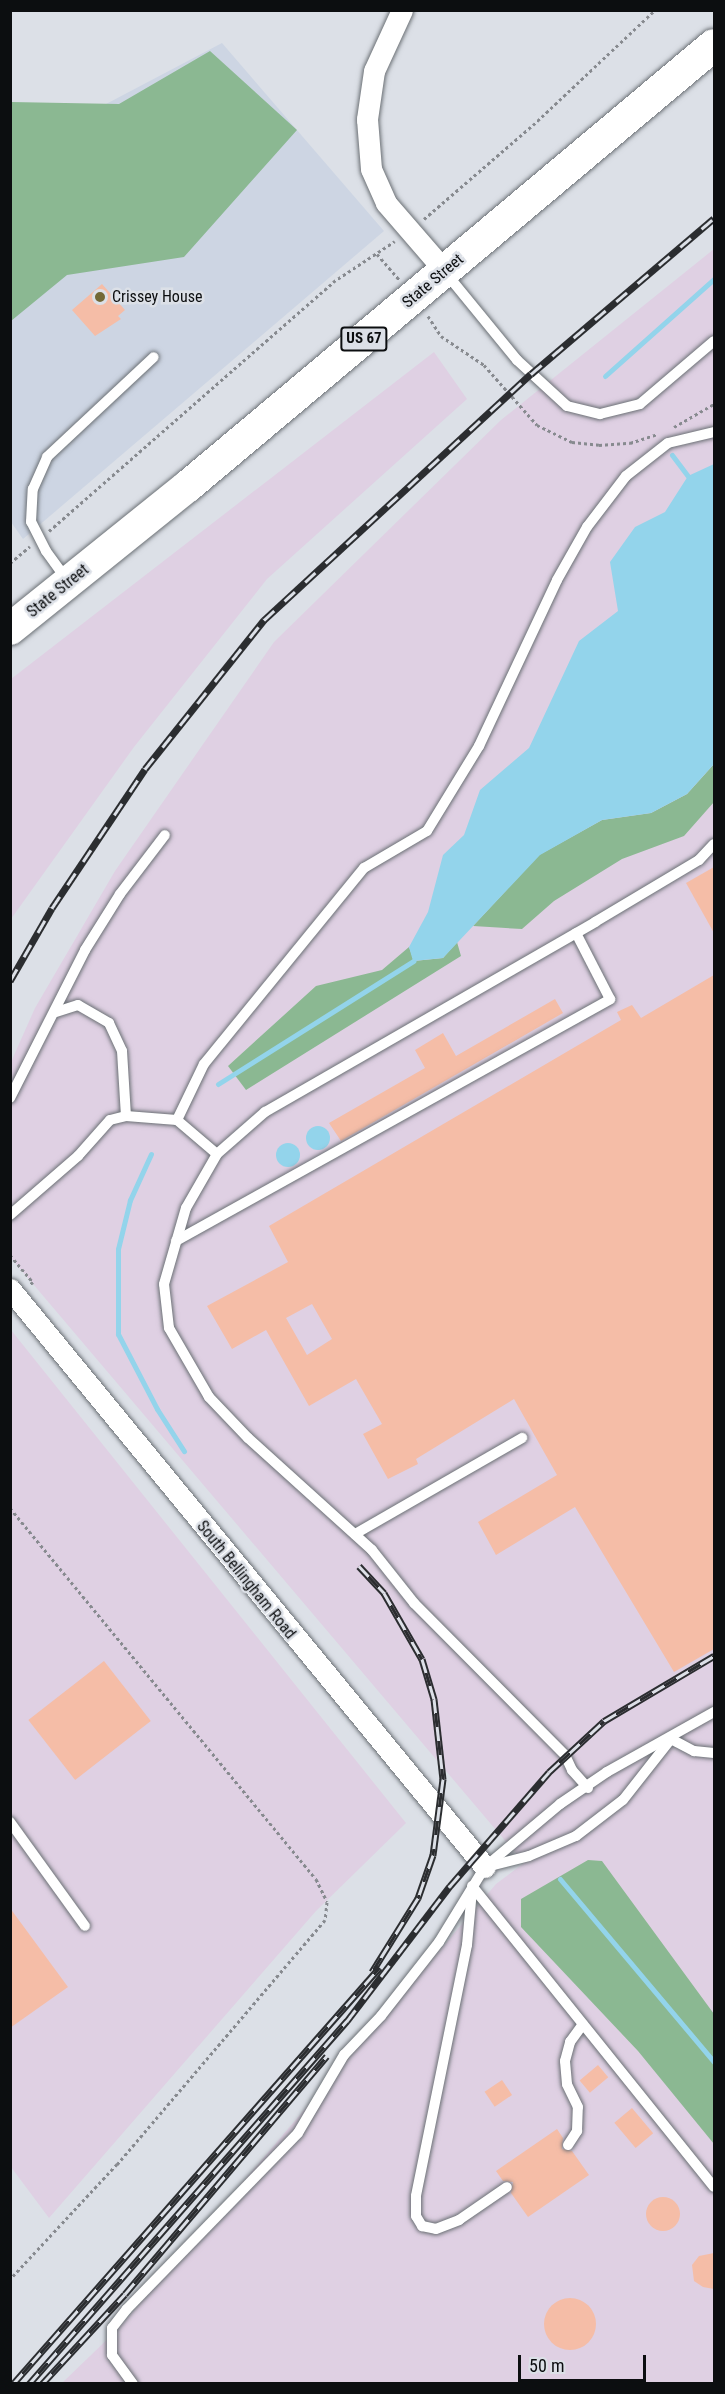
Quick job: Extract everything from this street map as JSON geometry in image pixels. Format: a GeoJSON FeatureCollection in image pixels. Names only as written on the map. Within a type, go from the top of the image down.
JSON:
{"type":"FeatureCollection","features":[{"type":"Feature","properties":{"kind":"main road","name":"State Street"},"geometry":{"type":"LineString","coordinates":[[10,629],[445,272],[714,45]]}},
{"type":"Feature","properties":{"kind":"street"},"geometry":{"type":"LineString","coordinates":[[402,10],[374,71],[367,119],[371,170],[386,203],[445,272]]}},
{"type":"Feature","properties":{"kind":"street","name":"South Bellingham Road"},"geometry":{"type":"LineString","coordinates":[[10,1289],[485,1868]]}},
{"type":"Feature","properties":{"kind":"lane"},"geometry":{"type":"LineString","coordinates":[[445,272],[517,360],[567,406],[600,414],[640,404],[714,341]]}},
{"type":"Feature","properties":{"kind":"lane"},"geometry":{"type":"LineString","coordinates":[[69,582],[32,522],[33,489],[47,457],[154,357]]}},
{"type":"Feature","properties":{"kind":"lane"},"geometry":{"type":"LineString","coordinates":[[177,1120],[204,1064],[364,868],[428,831],[479,746],[556,580],[587,527],[626,476],[668,443],[714,432]]}},
{"type":"Feature","properties":{"kind":"lane"},"geometry":{"type":"LineString","coordinates":[[10,1098],[43,1029],[56,1012],[108,912],[165,835]]}},
{"type":"Feature","properties":{"kind":"lane"},"geometry":{"type":"LineString","coordinates":[[588,1788],[572,1770],[565,1755],[414,1603],[372,1550],[248,1438],[209,1397],[169,1328],[164,1284],[186,1208],[217,1154],[265,1112],[699,860],[714,844]]}},
{"type":"Feature","properties":{"kind":"lane"},"geometry":{"type":"LineString","coordinates":[[176,1241],[610,999],[576,933]]}},
{"type":"Feature","properties":{"kind":"lane"},"geometry":{"type":"LineString","coordinates":[[56,1012],[78,1005],[109,1023],[122,1051],[126,1116]]}},
{"type":"Feature","properties":{"kind":"lane"},"geometry":{"type":"LineString","coordinates":[[10,1215],[78,1156],[110,1120],[126,1116],[177,1120],[217,1154]]}},
{"type":"Feature","properties":{"kind":"lane"},"geometry":{"type":"LineString","coordinates":[[355,1534],[522,1438]]}},
{"type":"Feature","properties":{"kind":"lane"},"geometry":{"type":"LineString","coordinates":[[132,2384],[112,2355],[112,2328],[127,2309],[298,2133],[344,2055],[381,2016],[438,1942],[485,1868],[560,1804],[588,1788],[607,1772],[714,1712]]}},
{"type":"Feature","properties":{"kind":"lane"},"geometry":{"type":"LineString","coordinates":[[485,1868],[530,1856],[576,1836],[623,1800],[671,1738]]}},
{"type":"Feature","properties":{"kind":"lane"},"geometry":{"type":"LineString","coordinates":[[671,1738],[694,1751],[714,1753]]}},
{"type":"Feature","properties":{"kind":"lane"},"geometry":{"type":"LineString","coordinates":[[10,1822],[85,1926]]}},
{"type":"Feature","properties":{"kind":"lane"},"geometry":{"type":"LineString","coordinates":[[472,1887],[714,2187]]}},
{"type":"Feature","properties":{"kind":"lane"},"geometry":{"type":"LineString","coordinates":[[472,1887],[467,1945],[416,2196],[416,2216],[422,2226],[436,2229],[459,2220],[507,2187]]}},
{"type":"Feature","properties":{"kind":"lane"},"geometry":{"type":"LineString","coordinates":[[568,2145],[577,2131],[578,2107],[567,2084],[565,2061],[570,2042],[583,2024]]}},
{"type":"Feature","properties":{"kind":"path"},"geometry":{"type":"LineString","coordinates":[[10,563],[333,282],[410,231],[533,125],[655,10]]}},
{"type":"Feature","properties":{"kind":"path"},"geometry":{"type":"LineString","coordinates":[[10,1508],[316,1879],[327,1902],[325,1920],[117,2164],[10,2279]]}},
{"type":"Feature","properties":{"kind":"shaded area"},"geometry":{"type":"Polygon","coordinates":[[[222,43],[384,231],[23,539],[11,522],[11,154],[222,43]]]}},
{"type":"Feature","properties":{"kind":"shaded area"},"geometry":{"type":"Polygon","coordinates":[[[714,249],[714,2383],[62,2383],[118,2329],[496,1884],[524,1863],[11,1258],[11,1062],[35,1008],[115,871],[274,642],[501,420],[714,249]]]}},
{"type":"Feature","properties":{"kind":"shaded area"},"geometry":{"type":"Polygon","coordinates":[[[434,352],[467,399],[267,579],[134,747],[11,919],[11,679],[434,352]]]}},
{"type":"Feature","properties":{"kind":"shaded area"},"geometry":{"type":"Polygon","coordinates":[[[11,1330],[406,1823],[316,1911],[49,2218],[11,2167],[11,1330]]]}},
{"type":"Feature","properties":{"kind":"green space"},"geometry":{"type":"Polygon","coordinates":[[[210,51],[297,130],[184,257],[67,275],[11,321],[11,102],[119,104],[210,51]]]}},
{"type":"Feature","properties":{"kind":"green space"},"geometry":{"type":"Polygon","coordinates":[[[714,764],[714,802],[684,836],[622,859],[554,901],[522,929],[473,926],[539,855],[602,820],[651,813],[687,794],[714,764]]]}},
{"type":"Feature","properties":{"kind":"green space"},"geometry":{"type":"Polygon","coordinates":[[[457,942],[461,956],[246,1090],[228,1066],[316,986],[382,970],[409,947],[414,961],[443,958],[457,942]]]}},
{"type":"Feature","properties":{"kind":"green space"},"geometry":{"type":"Polygon","coordinates":[[[588,1860],[602,1861],[714,2014],[714,2144],[638,2051],[521,1927],[521,1899],[588,1860]]]}},
{"type":"Feature","properties":{"kind":"water"},"geometry":{"type":"Polygon","coordinates":[[[714,464],[714,764],[687,794],[651,813],[602,820],[540,855],[443,958],[413,961],[409,947],[428,912],[443,855],[464,835],[480,790],[529,748],[579,641],[618,611],[610,562],[635,527],[665,512],[688,476],[714,464]]]}},
{"type":"Feature","properties":{"kind":"water"},"geometry":{"type":"Polygon","coordinates":[[[318,1126],[326,1130],[330,1138],[326,1146],[318,1150],[310,1146],[306,1138],[310,1130],[318,1126]]]}},
{"type":"Feature","properties":{"kind":"water"},"geometry":{"type":"Polygon","coordinates":[[[288,1143],[296,1147],[300,1155],[296,1163],[288,1167],[280,1163],[276,1155],[280,1147],[288,1143]]]}},
{"type":"Feature","properties":{"kind":"building","name":"Crissey House"},"geometry":{"type":"Polygon","coordinates":[[[102,284],[125,310],[118,316],[121,319],[95,336],[72,310],[102,284]]]}},
{"type":"Feature","properties":{"kind":"building"},"geometry":{"type":"Polygon","coordinates":[[[714,867],[714,933],[686,883],[714,867]]]}},
{"type":"Feature","properties":{"kind":"building"},"geometry":{"type":"Polygon","coordinates":[[[714,975],[714,1649],[674,1672],[575,1507],[496,1555],[478,1522],[557,1475],[514,1399],[416,1459],[418,1464],[388,1479],[363,1434],[382,1424],[356,1379],[309,1406],[266,1330],[232,1349],[207,1306],[288,1262],[269,1226],[621,1020],[617,1012],[632,1005],[641,1018],[714,975]],[[312,1304],[286,1318],[307,1355],[332,1339],[312,1304]]]}},
{"type":"Feature","properties":{"kind":"building"},"geometry":{"type":"Polygon","coordinates":[[[555,999],[563,1013],[341,1141],[329,1123],[425,1068],[415,1050],[443,1033],[456,1056],[555,999]]]}},
{"type":"Feature","properties":{"kind":"building"},"geometry":{"type":"Polygon","coordinates":[[[104,1661],[151,1721],[75,1780],[28,1720],[104,1661]]]}},
{"type":"Feature","properties":{"kind":"building"},"geometry":{"type":"Polygon","coordinates":[[[10,1908],[68,1987],[10,2028],[10,1908]]]}},
{"type":"Feature","properties":{"kind":"building"},"geometry":{"type":"Polygon","coordinates":[[[598,2065],[608,2077],[590,2093],[580,2080],[598,2065]]]}},
{"type":"Feature","properties":{"kind":"building"},"geometry":{"type":"Polygon","coordinates":[[[502,2080],[512,2095],[495,2107],[485,2092],[502,2080]]]}},
{"type":"Feature","properties":{"kind":"building"},"geometry":{"type":"Polygon","coordinates":[[[632,2108],[653,2133],[636,2148],[614,2123],[632,2108]]]}},
{"type":"Feature","properties":{"kind":"building"},"geometry":{"type":"Polygon","coordinates":[[[557,2129],[563,2138],[562,2149],[572,2151],[589,2175],[528,2217],[511,2193],[513,2182],[503,2181],[496,2171],[557,2129]]]}},
{"type":"Feature","properties":{"kind":"building"},"geometry":{"type":"Polygon","coordinates":[[[663,2197],[675,2202],[680,2214],[675,2226],[663,2231],[651,2226],[646,2214],[651,2202],[663,2197]]]}},
{"type":"Feature","properties":{"kind":"building"},"geometry":{"type":"Polygon","coordinates":[[[714,2253],[714,2289],[703,2287],[694,2281],[692,2265],[699,2256],[714,2253]]]}},
{"type":"Feature","properties":{"kind":"building"},"geometry":{"type":"Polygon","coordinates":[[[565,2298],[575,2298],[584,2302],[592,2310],[596,2324],[592,2338],[584,2346],[575,2350],[565,2350],[556,2346],[548,2338],[544,2329],[544,2319],[548,2310],[556,2302],[565,2298]]]}},
{"type":"Feature","properties":{"kind":"waterway"},"geometry":{"type":"LineString","coordinates":[[605,376],[714,279]]}},
{"type":"Feature","properties":{"kind":"waterway"},"geometry":{"type":"LineString","coordinates":[[672,455],[688,476]]}},
{"type":"Feature","properties":{"kind":"waterway"},"geometry":{"type":"LineString","coordinates":[[218,1084],[413,961]]}},
{"type":"Feature","properties":{"kind":"waterway"},"geometry":{"type":"LineString","coordinates":[[151,1154],[130,1200],[118,1249],[118,1334],[157,1409],[184,1451]]}},
{"type":"Feature","properties":{"kind":"waterway"},"geometry":{"type":"LineString","coordinates":[[560,1879],[714,2062]]}},
{"type":"Feature","properties":{"kind":"railway"},"geometry":{"type":"LineString","coordinates":[[10,981],[52,908],[145,769],[264,620],[531,374],[714,218]]}},
{"type":"Feature","properties":{"kind":"railway"},"geometry":{"type":"LineString","coordinates":[[359,1566],[384,1593],[422,1659],[434,1699],[443,1779],[433,1855],[418,1898],[372,1972]]}},
{"type":"Feature","properties":{"kind":"railway"},"geometry":{"type":"LineString","coordinates":[[29,2384],[347,2021],[450,1886],[549,1772],[604,1721],[714,1656]]}},
{"type":"Feature","properties":{"kind":"railway"},"geometry":{"type":"LineString","coordinates":[[13,2384],[380,1967]]}},
{"type":"Feature","properties":{"kind":"railway"},"geometry":{"type":"LineString","coordinates":[[42,2384],[125,2294],[327,2056]]}},
{"type":"Feature","properties":{"kind":"place","name":"Crissey House"},"geometry":{"type":"Point","coordinates":[100,297]}}]}
